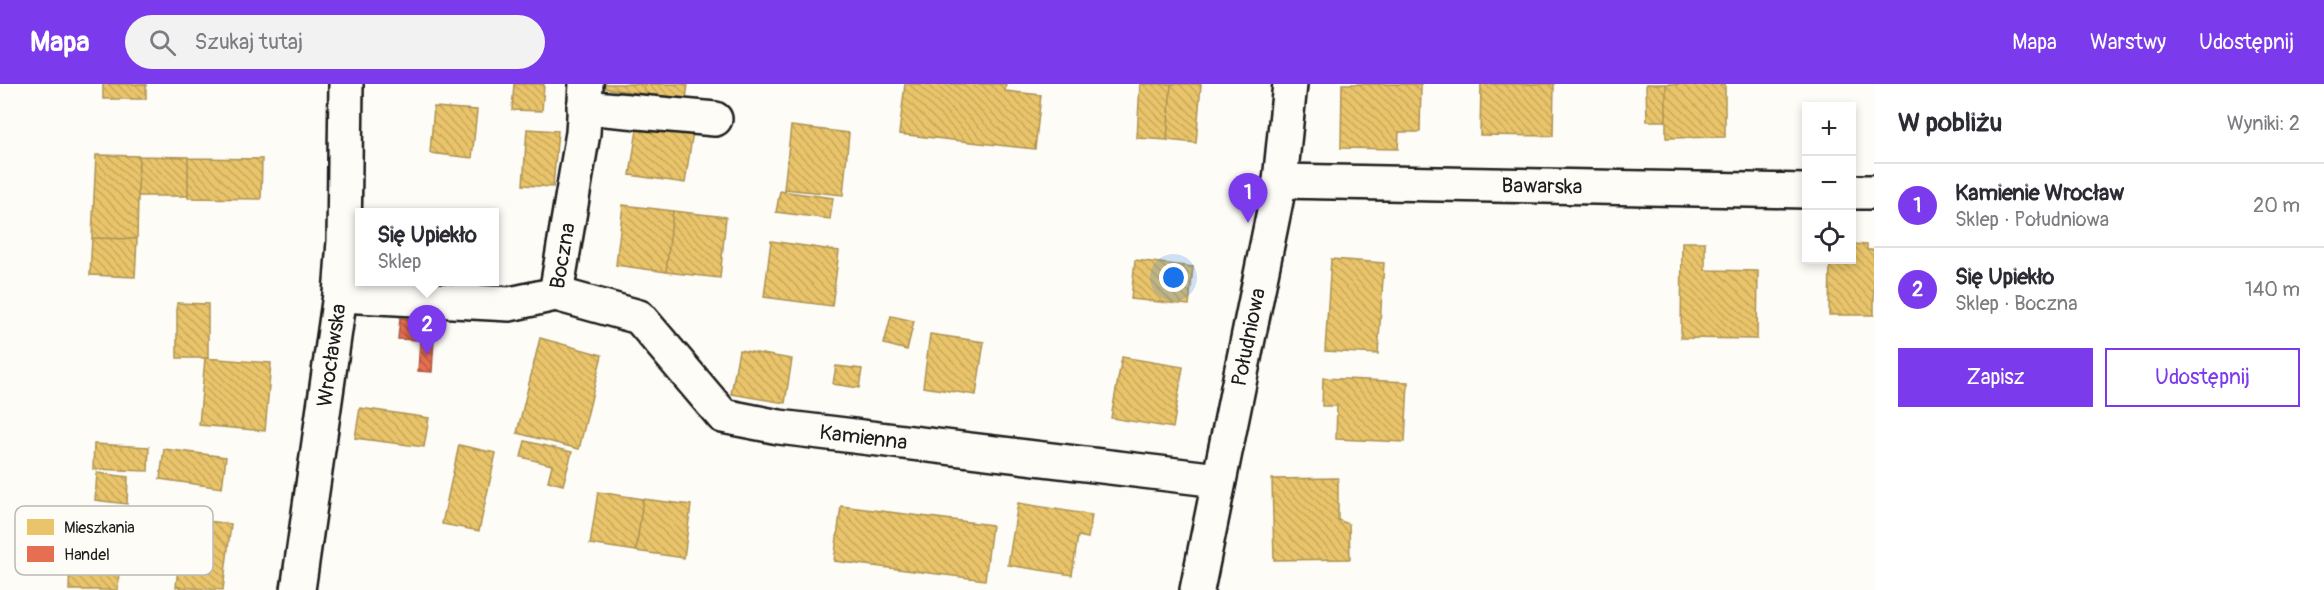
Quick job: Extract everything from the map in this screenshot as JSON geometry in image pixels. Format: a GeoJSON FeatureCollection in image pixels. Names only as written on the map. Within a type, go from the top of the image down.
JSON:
{"type":"FeatureCollection","features":[{"type":"Feature","properties":{"kind":"street","name":"Wrocławska"},"geometry":{"type":"LineString","coordinates":[[298,590],[340,295],[344,241],[346,84]]}},
{"type":"Feature","properties":{"kind":"street","name":"Południowa"},"geometry":{"type":"LineString","coordinates":[[1197,590],[1280,181],[1290,84]]}},
{"type":"Feature","properties":{"kind":"street","name":"Boczna"},"geometry":{"type":"LineString","coordinates":[[340,295],[510,304],[556,294],[583,133],[585,96],[715,119]]}},
{"type":"Feature","properties":{"kind":"street","name":"Bawarska"},"geometry":{"type":"LineString","coordinates":[[1280,181],[1802,191]]}},
{"type":"Feature","properties":{"kind":"street"},"geometry":{"type":"LineString","coordinates":[[1856,192],[1874,192]]}},
{"type":"Feature","properties":{"kind":"street","name":"Kamienna"},"geometry":{"type":"LineString","coordinates":[[556,294],[639,317],[723,416],[779,427],[1218,480]]}},
{"type":"Feature","properties":{"kind":"building: Mieszkania"},"geometry":{"type":"Polygon","coordinates":[[[103,84],[146,84],[146,99],[103,99],[103,84]]]}},
{"type":"Feature","properties":{"kind":"building: Mieszkania"},"geometry":{"type":"Polygon","coordinates":[[[514,84],[544,84],[542,111],[512,110],[514,84]]]}},
{"type":"Feature","properties":{"kind":"building: Mieszkania"},"geometry":{"type":"Polygon","coordinates":[[[598,84],[645,84],[643,94],[597,87],[598,84]]]}},
{"type":"Feature","properties":{"kind":"building: Mieszkania"},"geometry":{"type":"Polygon","coordinates":[[[645,84],[688,84],[686,99],[643,94],[645,84]]]}},
{"type":"Feature","properties":{"kind":"building: Mieszkania"},"geometry":{"type":"Polygon","coordinates":[[[905,84],[1006,84],[1005,91],[1041,95],[1035,149],[899,134],[905,84]]]}},
{"type":"Feature","properties":{"kind":"building: Mieszkania"},"geometry":{"type":"Polygon","coordinates":[[[1140,84],[1171,84],[1167,140],[1137,138],[1140,84]]]}},
{"type":"Feature","properties":{"kind":"building: Mieszkania"},"geometry":{"type":"Polygon","coordinates":[[[1171,84],[1201,84],[1196,143],[1167,140],[1171,84]]]}},
{"type":"Feature","properties":{"kind":"building: Mieszkania"},"geometry":{"type":"Polygon","coordinates":[[[1342,84],[1421,84],[1420,132],[1399,132],[1398,149],[1341,148],[1342,84]]]}},
{"type":"Feature","properties":{"kind":"building: Mieszkania"},"geometry":{"type":"Polygon","coordinates":[[[1481,84],[1554,84],[1553,136],[1480,135],[1481,84]]]}},
{"type":"Feature","properties":{"kind":"building: Mieszkania"},"geometry":{"type":"Polygon","coordinates":[[[1646,84],[1666,84],[1666,121],[1647,121],[1646,84]]]}},
{"type":"Feature","properties":{"kind":"building: Mieszkania"},"geometry":{"type":"Polygon","coordinates":[[[1666,84],[1725,84],[1725,137],[1666,138],[1666,84]]]}},
{"type":"Feature","properties":{"kind":"building: Mieszkania"},"geometry":{"type":"Polygon","coordinates":[[[434,107],[477,110],[472,158],[430,153],[434,107]]]}},
{"type":"Feature","properties":{"kind":"building: Mieszkania"},"geometry":{"type":"Polygon","coordinates":[[[638,123],[693,131],[685,183],[630,175],[638,123]]]}},
{"type":"Feature","properties":{"kind":"building: Mieszkania"},"geometry":{"type":"Polygon","coordinates":[[[791,126],[849,133],[843,195],[784,189],[791,126]]]}},
{"type":"Feature","properties":{"kind":"building: Mieszkania"},"geometry":{"type":"Polygon","coordinates":[[[527,129],[558,131],[553,187],[523,185],[527,129]]]}},
{"type":"Feature","properties":{"kind":"building: Mieszkania"},"geometry":{"type":"Polygon","coordinates":[[[96,155],[139,156],[137,239],[92,238],[96,155]]]}},
{"type":"Feature","properties":{"kind":"building: Mieszkania"},"geometry":{"type":"Polygon","coordinates":[[[139,156],[188,157],[188,196],[138,196],[139,156]]]}},
{"type":"Feature","properties":{"kind":"building: Mieszkania"},"geometry":{"type":"Polygon","coordinates":[[[188,158],[262,159],[261,199],[188,198],[188,158]]]}},
{"type":"Feature","properties":{"kind":"building: Mieszkania"},"geometry":{"type":"Polygon","coordinates":[[[780,191],[833,198],[830,219],[776,212],[780,191]]]}},
{"type":"Feature","properties":{"kind":"building: Mieszkania"},"geometry":{"type":"Polygon","coordinates":[[[623,205],[673,211],[666,272],[616,265],[623,205]]]}},
{"type":"Feature","properties":{"kind":"building: Mieszkania"},"geometry":{"type":"Polygon","coordinates":[[[673,211],[726,217],[720,278],[666,272],[673,211]]]}},
{"type":"Feature","properties":{"kind":"building: Mieszkania"},"geometry":{"type":"Polygon","coordinates":[[[92,238],[137,239],[135,277],[90,275],[92,238]]]}},
{"type":"Feature","properties":{"kind":"building: Mieszkania"},"geometry":{"type":"Polygon","coordinates":[[[771,241],[839,251],[832,306],[764,297],[771,241]]]}},
{"type":"Feature","properties":{"kind":"building: Mieszkania"},"geometry":{"type":"Polygon","coordinates":[[[1682,242],[1705,242],[1705,270],[1758,271],[1757,339],[1681,338],[1682,242]]]}},
{"type":"Feature","properties":{"kind":"building: Mieszkania"},"geometry":{"type":"Polygon","coordinates":[[[1856,244],[1867,245],[1867,250],[1874,250],[1874,315],[1829,315],[1830,264],[1856,264],[1856,244]]]}},
{"type":"Feature","properties":{"kind":"building: Mieszkania"},"geometry":{"type":"Polygon","coordinates":[[[1331,259],[1384,263],[1378,354],[1325,351],[1331,259]]]}},
{"type":"Feature","properties":{"kind":"building: Mieszkania"},"geometry":{"type":"Polygon","coordinates":[[[1135,260],[1193,267],[1189,305],[1131,299],[1135,260]]]}},
{"type":"Feature","properties":{"kind":"building: Mieszkania"},"geometry":{"type":"Polygon","coordinates":[[[177,303],[208,304],[208,358],[177,358],[177,303]]]}},
{"type":"Feature","properties":{"kind":"building: Mieszkania"},"geometry":{"type":"Polygon","coordinates":[[[891,316],[914,321],[907,350],[884,344],[891,316]]]}},
{"type":"Feature","properties":{"kind":"building: Mieszkania"},"geometry":{"type":"Polygon","coordinates":[[[930,334],[984,342],[976,395],[923,387],[930,334]]]}},
{"type":"Feature","properties":{"kind":"building: Mieszkania"},"geometry":{"type":"Polygon","coordinates":[[[540,338],[602,355],[579,449],[517,433],[540,338]]]}},
{"type":"Feature","properties":{"kind":"building: Mieszkania"},"geometry":{"type":"Polygon","coordinates":[[[739,350],[792,359],[785,403],[731,394],[739,350]]]}},
{"type":"Feature","properties":{"kind":"building: Mieszkania"},"geometry":{"type":"Polygon","coordinates":[[[1122,357],[1183,367],[1173,428],[1111,418],[1122,357]]]}},
{"type":"Feature","properties":{"kind":"building: Mieszkania"},"geometry":{"type":"Polygon","coordinates":[[[205,358],[271,363],[265,431],[199,425],[205,358]]]}},
{"type":"Feature","properties":{"kind":"building: Mieszkania"},"geometry":{"type":"Polygon","coordinates":[[[836,366],[862,369],[859,388],[833,384],[836,366]]]}},
{"type":"Feature","properties":{"kind":"building: Mieszkania"},"geometry":{"type":"Polygon","coordinates":[[[1323,378],[1408,382],[1405,442],[1336,439],[1337,406],[1322,406],[1323,378]]]}},
{"type":"Feature","properties":{"kind":"building: Mieszkania"},"geometry":{"type":"Polygon","coordinates":[[[360,408],[429,418],[424,447],[355,438],[360,408]]]}},
{"type":"Feature","properties":{"kind":"building: Mieszkania"},"geometry":{"type":"Polygon","coordinates":[[[525,441],[572,452],[563,485],[548,481],[552,465],[521,457],[525,441]]]}},
{"type":"Feature","properties":{"kind":"building: Mieszkania"},"geometry":{"type":"Polygon","coordinates":[[[94,444],[149,447],[148,471],[93,469],[94,444]]]}},
{"type":"Feature","properties":{"kind":"building: Mieszkania"},"geometry":{"type":"Polygon","coordinates":[[[459,445],[496,453],[479,531],[442,524],[459,445]]]}},
{"type":"Feature","properties":{"kind":"building: Mieszkania"},"geometry":{"type":"Polygon","coordinates":[[[164,449],[226,457],[222,488],[160,479],[164,449]]]}},
{"type":"Feature","properties":{"kind":"building: Mieszkania"},"geometry":{"type":"Polygon","coordinates":[[[97,473],[128,477],[127,504],[95,500],[97,473]]]}},
{"type":"Feature","properties":{"kind":"building: Mieszkania"},"geometry":{"type":"Polygon","coordinates":[[[1338,478],[1338,520],[1349,524],[1350,559],[1274,560],[1272,479],[1338,478]]]}},
{"type":"Feature","properties":{"kind":"building: Mieszkania"},"geometry":{"type":"Polygon","coordinates":[[[598,492],[643,499],[636,551],[590,544],[598,492]]]}},
{"type":"Feature","properties":{"kind":"building: Mieszkania"},"geometry":{"type":"Polygon","coordinates":[[[643,499],[691,505],[684,558],[636,551],[643,499]]]}},
{"type":"Feature","properties":{"kind":"building: Mieszkania"},"geometry":{"type":"Polygon","coordinates":[[[1018,503],[1092,515],[1088,538],[1078,536],[1072,575],[1008,565],[1018,503]]]}},
{"type":"Feature","properties":{"kind":"building: Mieszkania"},"geometry":{"type":"Polygon","coordinates":[[[841,506],[992,525],[985,580],[834,561],[841,506]]]}},
{"type":"Feature","properties":{"kind":"building: Mieszkania"},"geometry":{"type":"Polygon","coordinates":[[[213,522],[231,524],[223,590],[176,587],[177,575],[213,575],[213,522]]]}},
{"type":"Feature","properties":{"kind":"building: Mieszkania"},"geometry":{"type":"Polygon","coordinates":[[[70,575],[119,575],[118,590],[69,590],[70,575]]]}},
{"type":"Feature","properties":{"kind":"building: Handel"},"geometry":{"type":"Polygon","coordinates":[[[400,318],[435,320],[432,372],[418,371],[420,340],[398,339],[400,318]]]}},
{"type":"Feature","properties":{"kind":"place","name":"Kamienie Wrocław"},"geometry":{"type":"Point","coordinates":[1248,223]}},
{"type":"Feature","properties":{"kind":"place","name":"Się Upiekło"},"geometry":{"type":"Point","coordinates":[427,355]}}]}
